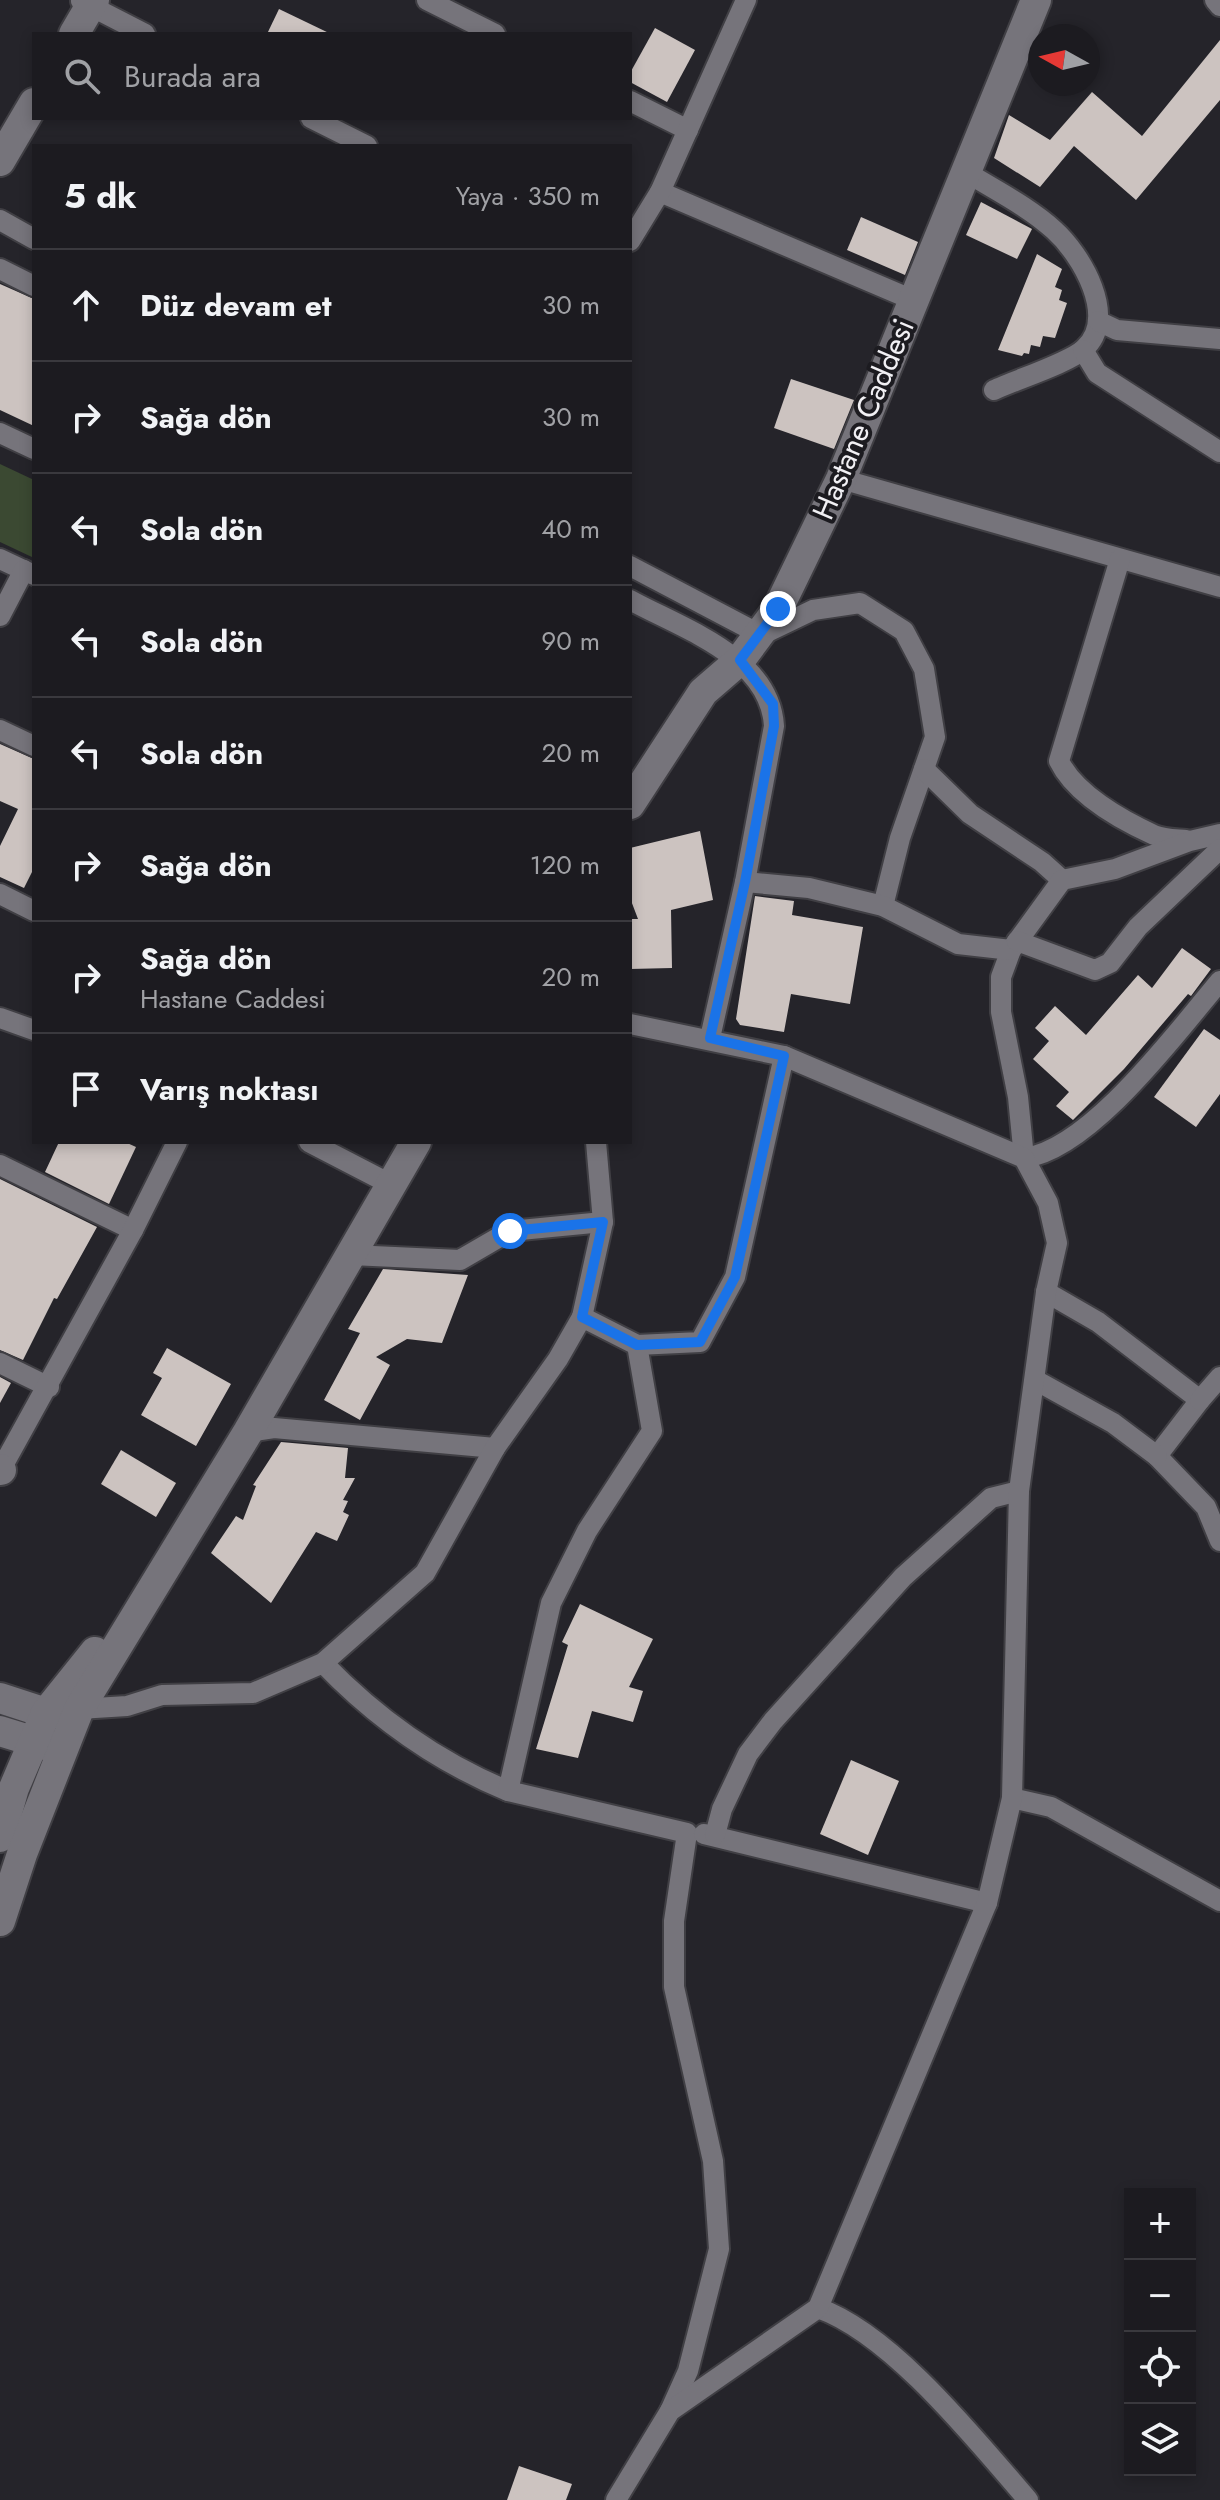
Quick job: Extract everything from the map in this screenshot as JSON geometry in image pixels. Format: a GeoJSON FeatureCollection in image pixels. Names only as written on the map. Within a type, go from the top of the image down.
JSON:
{"type":"FeatureCollection","features":[{"type":"Feature","properties":{"kind":"main road","name":"Hastane Caddesi"},"geometry":{"type":"LineString","coordinates":[[632,801],[703,692],[740,660],[778,609],[841,479],[1036,0]]}},
{"type":"Feature","properties":{"kind":"main road"},"geometry":{"type":"LineString","coordinates":[[75,32],[88,2]]}},
{"type":"Feature","properties":{"kind":"main road"},"geometry":{"type":"LineString","coordinates":[[0,161],[32,106]]}},
{"type":"Feature","properties":{"kind":"main road"},"geometry":{"type":"LineString","coordinates":[[0,1921],[22,1854],[79,1709],[248,1432],[351,1255],[382,1179],[391,1144]]}},
{"type":"Feature","properties":{"kind":"main road"},"geometry":{"type":"LineString","coordinates":[[0,1837],[14,1788],[46,1713],[90,1660],[382,1179],[414,1144]]}},
{"type":"Feature","properties":{"kind":"main road"},"geometry":{"type":"LineString","coordinates":[[0,1698],[46,1713],[79,1709]]}},
{"type":"Feature","properties":{"kind":"main road"},"geometry":{"type":"LineString","coordinates":[[0,1731],[64,1751]]}},
{"type":"Feature","properties":{"kind":"street"},"geometry":{"type":"LineString","coordinates":[[427,0],[491,32]]}},
{"type":"Feature","properties":{"kind":"street"},"geometry":{"type":"LineString","coordinates":[[632,238],[660,192],[746,0]]}},
{"type":"Feature","properties":{"kind":"street"},"geometry":{"type":"LineString","coordinates":[[1215,0],[1220,6]]}},
{"type":"Feature","properties":{"kind":"street"},"geometry":{"type":"LineString","coordinates":[[88,2],[141,32]]}},
{"type":"Feature","properties":{"kind":"street"},"geometry":{"type":"LineString","coordinates":[[632,102],[688,130]]}},
{"type":"Feature","properties":{"kind":"street"},"geometry":{"type":"LineString","coordinates":[[315,120],[363,144]]}},
{"type":"Feature","properties":{"kind":"street"},"geometry":{"type":"LineString","coordinates":[[966,172],[1055,231],[1086,274],[1099,303],[1096,333],[1083,350],[994,390]]}},
{"type":"Feature","properties":{"kind":"street"},"geometry":{"type":"LineString","coordinates":[[660,192],[913,300]]}},
{"type":"Feature","properties":{"kind":"street"},"geometry":{"type":"LineString","coordinates":[[0,220],[32,238]]}},
{"type":"Feature","properties":{"kind":"street"},"geometry":{"type":"LineString","coordinates":[[0,269],[32,285]]}},
{"type":"Feature","properties":{"kind":"street"},"geometry":{"type":"LineString","coordinates":[[1098,321],[1117,330],[1220,339]]}},
{"type":"Feature","properties":{"kind":"street"},"geometry":{"type":"LineString","coordinates":[[1083,350],[1097,373],[1220,452]]}},
{"type":"Feature","properties":{"kind":"street"},"geometry":{"type":"LineString","coordinates":[[0,433],[32,448]]}},
{"type":"Feature","properties":{"kind":"street"},"geometry":{"type":"LineString","coordinates":[[841,479],[1220,587]]}},
{"type":"Feature","properties":{"kind":"street"},"geometry":{"type":"LineString","coordinates":[[0,559],[29,573],[0,616]]}},
{"type":"Feature","properties":{"kind":"street"},"geometry":{"type":"LineString","coordinates":[[1120,559],[1059,761],[1068,779],[1157,837],[1190,841]]}},
{"type":"Feature","properties":{"kind":"street"},"geometry":{"type":"LineString","coordinates":[[632,567],[761,635],[813,610],[860,603],[904,631],[924,669],[935,737],[900,838],[883,906]]}},
{"type":"Feature","properties":{"kind":"street"},"geometry":{"type":"LineString","coordinates":[[632,601],[740,660],[773,704],[774,726],[745,882],[710,1038]]}},
{"type":"Feature","properties":{"kind":"street"},"geometry":{"type":"LineString","coordinates":[[0,730],[32,745]]}},
{"type":"Feature","properties":{"kind":"street"},"geometry":{"type":"LineString","coordinates":[[924,769],[970,814],[1042,862],[1062,880]]}},
{"type":"Feature","properties":{"kind":"street"},"geometry":{"type":"LineString","coordinates":[[670,2411],[818,2308],[987,1903],[1012,1798],[1019,1491],[1037,1381],[1046,1292],[1057,1243],[1048,1203],[1024,1158],[1018,1097],[1001,1012],[1001,977],[1014,946],[1062,880],[1115,869],[1190,841],[1220,834]]}},
{"type":"Feature","properties":{"kind":"street"},"geometry":{"type":"LineString","coordinates":[[745,882],[809,888],[883,906],[958,944],[1014,946],[1095,970],[1110,963],[1138,927],[1220,849]]}},
{"type":"Feature","properties":{"kind":"street"},"geometry":{"type":"LineString","coordinates":[[0,894],[32,910]]}},
{"type":"Feature","properties":{"kind":"street"},"geometry":{"type":"LineString","coordinates":[[632,1024],[710,1038],[784,1056],[1024,1158],[1044,1156],[1061,1147],[1101,1115],[1220,981]]}},
{"type":"Feature","properties":{"kind":"street"},"geometry":{"type":"LineString","coordinates":[[0,1018],[32,1029]]}},
{"type":"Feature","properties":{"kind":"street"},"geometry":{"type":"LineString","coordinates":[[582,1317],[637,1345],[700,1342],[735,1277],[784,1056]]}},
{"type":"Feature","properties":{"kind":"street"},"geometry":{"type":"LineString","coordinates":[[0,1470],[49,1387],[176,1144]]}},
{"type":"Feature","properties":{"kind":"street"},"geometry":{"type":"LineString","coordinates":[[313,1144],[382,1179]]}},
{"type":"Feature","properties":{"kind":"street"},"geometry":{"type":"LineString","coordinates":[[79,1709],[127,1706],[162,1695],[253,1693],[323,1663],[425,1573],[495,1448],[558,1359],[582,1317],[603,1222],[596,1144]]}},
{"type":"Feature","properties":{"kind":"street"},"geometry":{"type":"LineString","coordinates":[[0,1165],[133,1230]]}},
{"type":"Feature","properties":{"kind":"street"},"geometry":{"type":"LineString","coordinates":[[351,1255],[460,1260],[510,1231],[603,1222]]}},
{"type":"Feature","properties":{"kind":"street"},"geometry":{"type":"LineString","coordinates":[[1046,1292],[1098,1322],[1210,1401]]}},
{"type":"Feature","properties":{"kind":"street"},"geometry":{"type":"LineString","coordinates":[[508,1791],[551,1603],[587,1531],[652,1431],[637,1345]]}},
{"type":"Feature","properties":{"kind":"street"},"geometry":{"type":"LineString","coordinates":[[0,1363],[49,1387]]}},
{"type":"Feature","properties":{"kind":"street"},"geometry":{"type":"LineString","coordinates":[[1157,1456],[1210,1401],[1220,1377]]}},
{"type":"Feature","properties":{"kind":"street"},"geometry":{"type":"LineString","coordinates":[[1037,1381],[1113,1423],[1157,1456],[1206,1507],[1220,1541]]}},
{"type":"Feature","properties":{"kind":"street"},"geometry":{"type":"LineString","coordinates":[[248,1432],[274,1428],[495,1448]]}},
{"type":"Feature","properties":{"kind":"street"},"geometry":{"type":"LineString","coordinates":[[715,1835],[722,1809],[748,1754],[773,1721],[903,1577],[991,1498],[1019,1491]]}},
{"type":"Feature","properties":{"kind":"street"},"geometry":{"type":"LineString","coordinates":[[323,1663],[354,1695],[408,1737],[465,1774],[508,1791],[687,1833],[715,1835],[987,1903]]}},
{"type":"Feature","properties":{"kind":"street"},"geometry":{"type":"LineString","coordinates":[[1012,1798],[1051,1807],[1220,1901]]}},
{"type":"Feature","properties":{"kind":"street"},"geometry":{"type":"LineString","coordinates":[[616,2500],[670,2411],[688,2371],[719,2249],[713,2161],[674,1987],[674,1921],[687,1833]]}},
{"type":"Feature","properties":{"kind":"street"},"geometry":{"type":"LineString","coordinates":[[818,2308],[850,2324],[938,2398],[1028,2500]]}},
{"type":"Feature","properties":{"kind":"green space"},"geometry":{"type":"Polygon","coordinates":[[[0,464],[32,479],[32,557],[0,542],[0,464]]]}},
{"type":"Feature","properties":{"kind":"building"},"geometry":{"type":"Polygon","coordinates":[[[279,9],[327,32],[268,32],[279,9]]]}},
{"type":"Feature","properties":{"kind":"building"},"geometry":{"type":"Polygon","coordinates":[[[655,28],[695,50],[667,102],[632,83],[632,69],[655,28]]]}},
{"type":"Feature","properties":{"kind":"building"},"geometry":{"type":"Polygon","coordinates":[[[1220,40],[1220,100],[1136,200],[1074,146],[1040,187],[994,158],[1009,115],[1050,140],[1088,96],[1097,96],[1142,136],[1220,40]]]}},
{"type":"Feature","properties":{"kind":"building"},"geometry":{"type":"Polygon","coordinates":[[[981,202],[1032,229],[1017,259],[966,235],[981,202]]]}},
{"type":"Feature","properties":{"kind":"building"},"geometry":{"type":"Polygon","coordinates":[[[861,217],[918,242],[905,275],[847,250],[861,217]]]}},
{"type":"Feature","properties":{"kind":"building"},"geometry":{"type":"Polygon","coordinates":[[[1037,254],[1062,269],[1055,287],[1062,290],[1059,300],[1067,303],[1055,338],[1043,336],[1040,347],[1031,345],[1029,354],[1022,356],[998,350],[1037,254]]]}},
{"type":"Feature","properties":{"kind":"building"},"geometry":{"type":"Polygon","coordinates":[[[0,284],[32,298],[32,425],[0,410],[0,284]]]}},
{"type":"Feature","properties":{"kind":"building"},"geometry":{"type":"Polygon","coordinates":[[[791,379],[854,400],[834,449],[774,428],[791,379]]]}},
{"type":"Feature","properties":{"kind":"building"},"geometry":{"type":"Polygon","coordinates":[[[0,744],[32,758],[32,872],[24,888],[0,877],[0,846],[18,809],[0,801],[0,744]]]}},
{"type":"Feature","properties":{"kind":"building"},"geometry":{"type":"Polygon","coordinates":[[[700,831],[713,900],[671,910],[672,968],[632,969],[632,919],[638,919],[632,903],[632,848],[700,831]]]}},
{"type":"Feature","properties":{"kind":"building"},"geometry":{"type":"Polygon","coordinates":[[[755,896],[794,901],[792,915],[863,927],[850,1004],[791,994],[784,1032],[740,1025],[736,1019],[755,896]]]}},
{"type":"Feature","properties":{"kind":"building"},"geometry":{"type":"Polygon","coordinates":[[[1182,948],[1211,969],[1191,996],[1188,994],[1124,1069],[1073,1120],[1056,1106],[1069,1092],[1033,1059],[1049,1041],[1035,1028],[1055,1006],[1086,1035],[1138,975],[1152,988],[1182,948]]]}},
{"type":"Feature","properties":{"kind":"building"},"geometry":{"type":"Polygon","coordinates":[[[1204,1029],[1220,1040],[1220,1094],[1196,1127],[1154,1097],[1204,1029]]]}},
{"type":"Feature","properties":{"kind":"building"},"geometry":{"type":"Polygon","coordinates":[[[58,1144],[129,1144],[136,1147],[109,1204],[45,1172],[58,1144]]]}},
{"type":"Feature","properties":{"kind":"building"},"geometry":{"type":"Polygon","coordinates":[[[0,1179],[97,1227],[57,1299],[54,1298],[23,1360],[0,1350],[0,1179]]]}},
{"type":"Feature","properties":{"kind":"building"},"geometry":{"type":"Polygon","coordinates":[[[383,1269],[468,1275],[442,1343],[407,1339],[376,1357],[390,1365],[360,1420],[324,1400],[360,1333],[348,1329],[383,1269]]]}},
{"type":"Feature","properties":{"kind":"building"},"geometry":{"type":"Polygon","coordinates":[[[167,1348],[231,1384],[196,1446],[141,1415],[162,1378],[153,1373],[167,1348]]]}},
{"type":"Feature","properties":{"kind":"building"},"geometry":{"type":"Polygon","coordinates":[[[0,1377],[11,1383],[0,1403],[0,1377]]]}},
{"type":"Feature","properties":{"kind":"building"},"geometry":{"type":"Polygon","coordinates":[[[281,1442],[348,1448],[345,1478],[355,1478],[343,1500],[348,1501],[343,1512],[349,1515],[337,1541],[316,1532],[271,1603],[211,1553],[236,1516],[243,1520],[256,1486],[253,1485],[281,1442]]]}},
{"type":"Feature","properties":{"kind":"building"},"geometry":{"type":"Polygon","coordinates":[[[121,1450],[176,1483],[156,1517],[101,1484],[121,1450]]]}},
{"type":"Feature","properties":{"kind":"building"},"geometry":{"type":"Polygon","coordinates":[[[580,1604],[653,1639],[629,1687],[643,1691],[633,1722],[592,1711],[578,1758],[536,1749],[568,1645],[562,1642],[580,1604]]]}},
{"type":"Feature","properties":{"kind":"building"},"geometry":{"type":"Polygon","coordinates":[[[851,1760],[899,1781],[868,1855],[820,1834],[851,1760]]]}},
{"type":"Feature","properties":{"kind":"building"},"geometry":{"type":"Polygon","coordinates":[[[519,2466],[572,2484],[566,2500],[507,2500],[519,2466]]]}},
{"type":"Feature","properties":{"kind":"route"},"geometry":{"type":"LineString","coordinates":[[510,1231],[603,1222],[582,1317],[637,1345],[700,1342],[735,1277],[784,1056],[710,1038],[745,882],[774,726],[773,704],[740,660],[778,609]]}}]}
